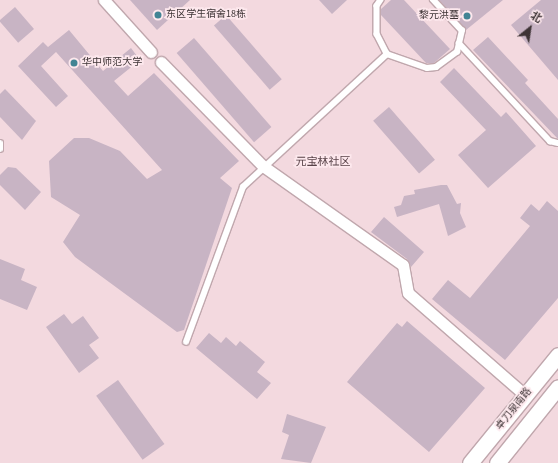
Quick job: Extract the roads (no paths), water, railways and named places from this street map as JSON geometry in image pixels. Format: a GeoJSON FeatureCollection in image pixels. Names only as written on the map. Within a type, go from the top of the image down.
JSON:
{"type":"FeatureCollection","features":[{"type":"Feature","properties":{"kind":"main road","name":"卓刀泉南路"},"geometry":{"type":"LineString","coordinates":[[470,463],[558,355]]}},
{"type":"Feature","properties":{"kind":"main road","name":"卓刀泉南路"},"geometry":{"type":"LineString","coordinates":[[497,463],[558,386]]}},
{"type":"Feature","properties":{"kind":"street"},"geometry":{"type":"LineString","coordinates":[[104,0],[151,52]]}},
{"type":"Feature","properties":{"kind":"street"},"geometry":{"type":"LineString","coordinates":[[161,62],[265,168],[403,265],[408,293],[525,395]]}},
{"type":"Feature","properties":{"kind":"lane"},"geometry":{"type":"LineString","coordinates":[[381,0],[377,6],[377,34],[387,54],[405,62],[436,67],[457,52],[462,31],[433,0]]}},
{"type":"Feature","properties":{"kind":"lane"},"geometry":{"type":"LineString","coordinates":[[459,43],[550,141],[558,143]]}},
{"type":"Feature","properties":{"kind":"lane"},"geometry":{"type":"LineString","coordinates":[[186,342],[243,187],[387,54]]}},
{"type":"Feature","properties":{"kind":"lane"},"geometry":{"type":"LineString","coordinates":[[0,143],[0,149]]}},
{"type":"Feature","properties":{"kind":"place","name":"东区学生宿舍18栋"},"geometry":{"type":"Point","coordinates":[158,15]}},
{"type":"Feature","properties":{"kind":"place","name":"黎元洪墓"},"geometry":{"type":"Point","coordinates":[467,16]}},
{"type":"Feature","properties":{"kind":"place","name":"华中师范大学"},"geometry":{"type":"Point","coordinates":[74,63]}},
{"type":"Feature","properties":{"kind":"district","name":"元宝林社区"},"geometry":{"type":"Point","coordinates":[323,162]}}]}
